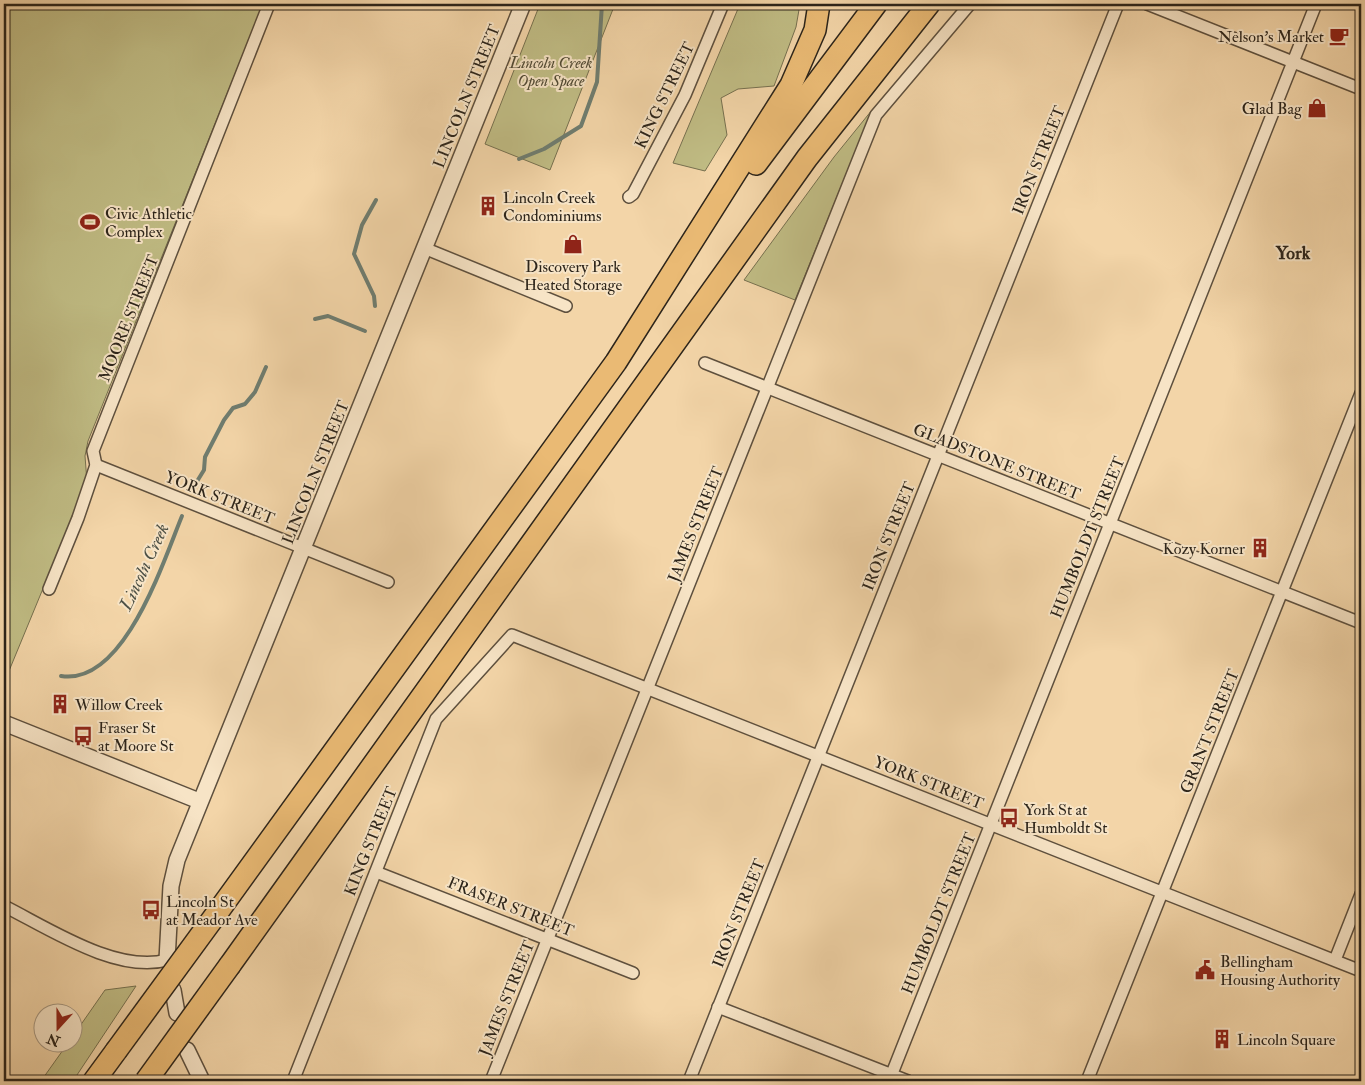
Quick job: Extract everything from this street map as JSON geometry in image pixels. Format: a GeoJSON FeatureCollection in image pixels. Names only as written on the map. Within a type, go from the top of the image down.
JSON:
{"type":"FeatureCollection","features":[{"type":"Feature","properties":{"kind":"highway"},"geometry":{"type":"LineString","coordinates":[[94,1081],[616,362],[791,85],[815,30],[819,4]]}},
{"type":"Feature","properties":{"kind":"highway"},"geometry":{"type":"LineString","coordinates":[[669,280],[876,4]]}},
{"type":"Feature","properties":{"kind":"highway"},"geometry":{"type":"LineString","coordinates":[[146,1081],[807,158],[929,4]]}},
{"type":"Feature","properties":{"kind":"highway"},"geometry":{"type":"LineString","coordinates":[[880,67],[939,4]]}},
{"type":"Feature","properties":{"kind":"street","name":"MOORE STREET"},"geometry":{"type":"LineString","coordinates":[[49,589],[78,518],[96,465],[93,450],[269,4]]}},
{"type":"Feature","properties":{"kind":"street","name":"LINCOLN STREET"},"geometry":{"type":"LineString","coordinates":[[167,960],[171,886],[177,860],[199,801],[304,549],[523,4]]}},
{"type":"Feature","properties":{"kind":"street","name":"KING STREET"},"geometry":{"type":"LineString","coordinates":[[629,197],[633,194],[685,95],[723,4]]}},
{"type":"Feature","properties":{"kind":"street","name":"JAMES STREET"},"geometry":{"type":"LineString","coordinates":[[491,1081],[876,115],[970,4]]}},
{"type":"Feature","properties":{"kind":"street","name":"IRON STREET"},"geometry":{"type":"LineString","coordinates":[[689,1081],[1118,4]]}},
{"type":"Feature","properties":{"kind":"street"},"geometry":{"type":"LineString","coordinates":[[1147,4],[1361,89]]}},
{"type":"Feature","properties":{"kind":"street","name":"HUMBOLDT STREET"},"geometry":{"type":"LineString","coordinates":[[890,1078],[1316,4]]}},
{"type":"Feature","properties":{"kind":"street"},"geometry":{"type":"LineString","coordinates":[[424,248],[566,306]]}},
{"type":"Feature","properties":{"kind":"street","name":"GLADSTONE STREET"},"geometry":{"type":"LineString","coordinates":[[705,363],[1361,623]]}},
{"type":"Feature","properties":{"kind":"street","name":"GRANT STREET"},"geometry":{"type":"LineString","coordinates":[[1087,1081],[1361,393]]}},
{"type":"Feature","properties":{"kind":"street","name":"YORK STREET"},"geometry":{"type":"LineString","coordinates":[[96,465],[388,582]]}},
{"type":"Feature","properties":{"kind":"street","name":"YORK STREET"},"geometry":{"type":"LineString","coordinates":[[512,635],[1361,971]]}},
{"type":"Feature","properties":{"kind":"street","name":"KING STREET"},"geometry":{"type":"LineString","coordinates":[[293,1081],[436,719],[512,635]]}},
{"type":"Feature","properties":{"kind":"street"},"geometry":{"type":"LineString","coordinates":[[4,723],[199,801]]}},
{"type":"Feature","properties":{"kind":"street","name":"FRASER STREET"},"geometry":{"type":"LineString","coordinates":[[376,872],[633,973]]}},
{"type":"Feature","properties":{"kind":"street"},"geometry":{"type":"LineString","coordinates":[[1335,960],[1361,894]]}},
{"type":"Feature","properties":{"kind":"street"},"geometry":{"type":"LineString","coordinates":[[4,906],[79,945],[113,958],[155,963],[167,960]]}},
{"type":"Feature","properties":{"kind":"street"},"geometry":{"type":"LineString","coordinates":[[173,990],[177,1013]]}},
{"type":"Feature","properties":{"kind":"street"},"geometry":{"type":"LineString","coordinates":[[718,1007],[890,1078],[908,1081]]}},
{"type":"Feature","properties":{"kind":"street"},"geometry":{"type":"LineString","coordinates":[[187,1050],[202,1081]]}},
{"type":"Feature","properties":{"kind":"green space","name":"Civic Athletic Complex"},"geometry":{"type":"Polygon","coordinates":[[[4,4],[263,4],[88,441],[85,456],[87,482],[4,683],[4,4]]]}},
{"type":"Feature","properties":{"kind":"green space","name":"Lincoln Creek Open Space"},"geometry":{"type":"Polygon","coordinates":[[[540,4],[615,4],[550,170],[485,144],[540,4]]]}},
{"type":"Feature","properties":{"kind":"green space"},"geometry":{"type":"Polygon","coordinates":[[[740,4],[800,4],[796,27],[774,86],[738,89],[721,98],[727,135],[705,171],[673,163],[740,4]]]}},
{"type":"Feature","properties":{"kind":"green space"},"geometry":{"type":"Polygon","coordinates":[[[872,110],[795,300],[744,280],[834,157],[872,110]]]}},
{"type":"Feature","properties":{"kind":"green space"},"geometry":{"type":"Polygon","coordinates":[[[136,986],[73,1081],[41,1081],[62,1052],[82,1052],[82,1023],[105,990],[136,986]]]}},
{"type":"Feature","properties":{"kind":"waterway","name":"Lincoln Creek"},"geometry":{"type":"LineString","coordinates":[[519,159],[544,149],[581,126],[597,82],[602,4]]}},
{"type":"Feature","properties":{"kind":"waterway","name":"Lincoln Creek"},"geometry":{"type":"LineString","coordinates":[[375,306],[374,296],[354,254],[362,225],[376,200]]}},
{"type":"Feature","properties":{"kind":"waterway","name":"Lincoln Creek"},"geometry":{"type":"LineString","coordinates":[[315,319],[328,316],[365,331]]}},
{"type":"Feature","properties":{"kind":"waterway","name":"Lincoln Creek"},"geometry":{"type":"LineString","coordinates":[[196,483],[204,470],[205,457],[224,420],[233,408],[245,404],[255,392],[266,367]]}},
{"type":"Feature","properties":{"kind":"waterway","name":"Lincoln Creek"},"geometry":{"type":"LineString","coordinates":[[61,676],[84,674],[104,662],[122,642],[138,617],[152,589],[182,516]]}},
{"type":"Feature","properties":{"kind":"place","name":"Nelson's Market"},"geometry":{"type":"Point","coordinates":[1339,36]}},
{"type":"Feature","properties":{"kind":"place","name":"Glad Bag"},"geometry":{"type":"Point","coordinates":[1317,108]}},
{"type":"Feature","properties":{"kind":"place","name":"Lincoln Creek Condominiums"},"geometry":{"type":"Point","coordinates":[488,206]}},
{"type":"Feature","properties":{"kind":"place","name":"Civic Athletic Complex"},"geometry":{"type":"Point","coordinates":[90,222]}},
{"type":"Feature","properties":{"kind":"place","name":"Discovery Park Heated Storage"},"geometry":{"type":"Point","coordinates":[573,244]}},
{"type":"Feature","properties":{"kind":"place","name":"Kozy Korner"},"geometry":{"type":"Point","coordinates":[1260,548]}},
{"type":"Feature","properties":{"kind":"place","name":"Willow Creek"},"geometry":{"type":"Point","coordinates":[60,704]}},
{"type":"Feature","properties":{"kind":"place","name":"Fraser St at Moore St"},"geometry":{"type":"Point","coordinates":[83,736]}},
{"type":"Feature","properties":{"kind":"place","name":"York St at Humboldt St"},"geometry":{"type":"Point","coordinates":[1009,818]}},
{"type":"Feature","properties":{"kind":"place","name":"Lincoln St at Meador Ave"},"geometry":{"type":"Point","coordinates":[151,910]}},
{"type":"Feature","properties":{"kind":"place","name":"Bellingham Housing Authority"},"geometry":{"type":"Point","coordinates":[1205,970]}},
{"type":"Feature","properties":{"kind":"place","name":"Lincoln Square"},"geometry":{"type":"Point","coordinates":[1222,1039]}},
{"type":"Feature","properties":{"kind":"district","name":"York"},"geometry":{"type":"Point","coordinates":[1293,253]}}]}
